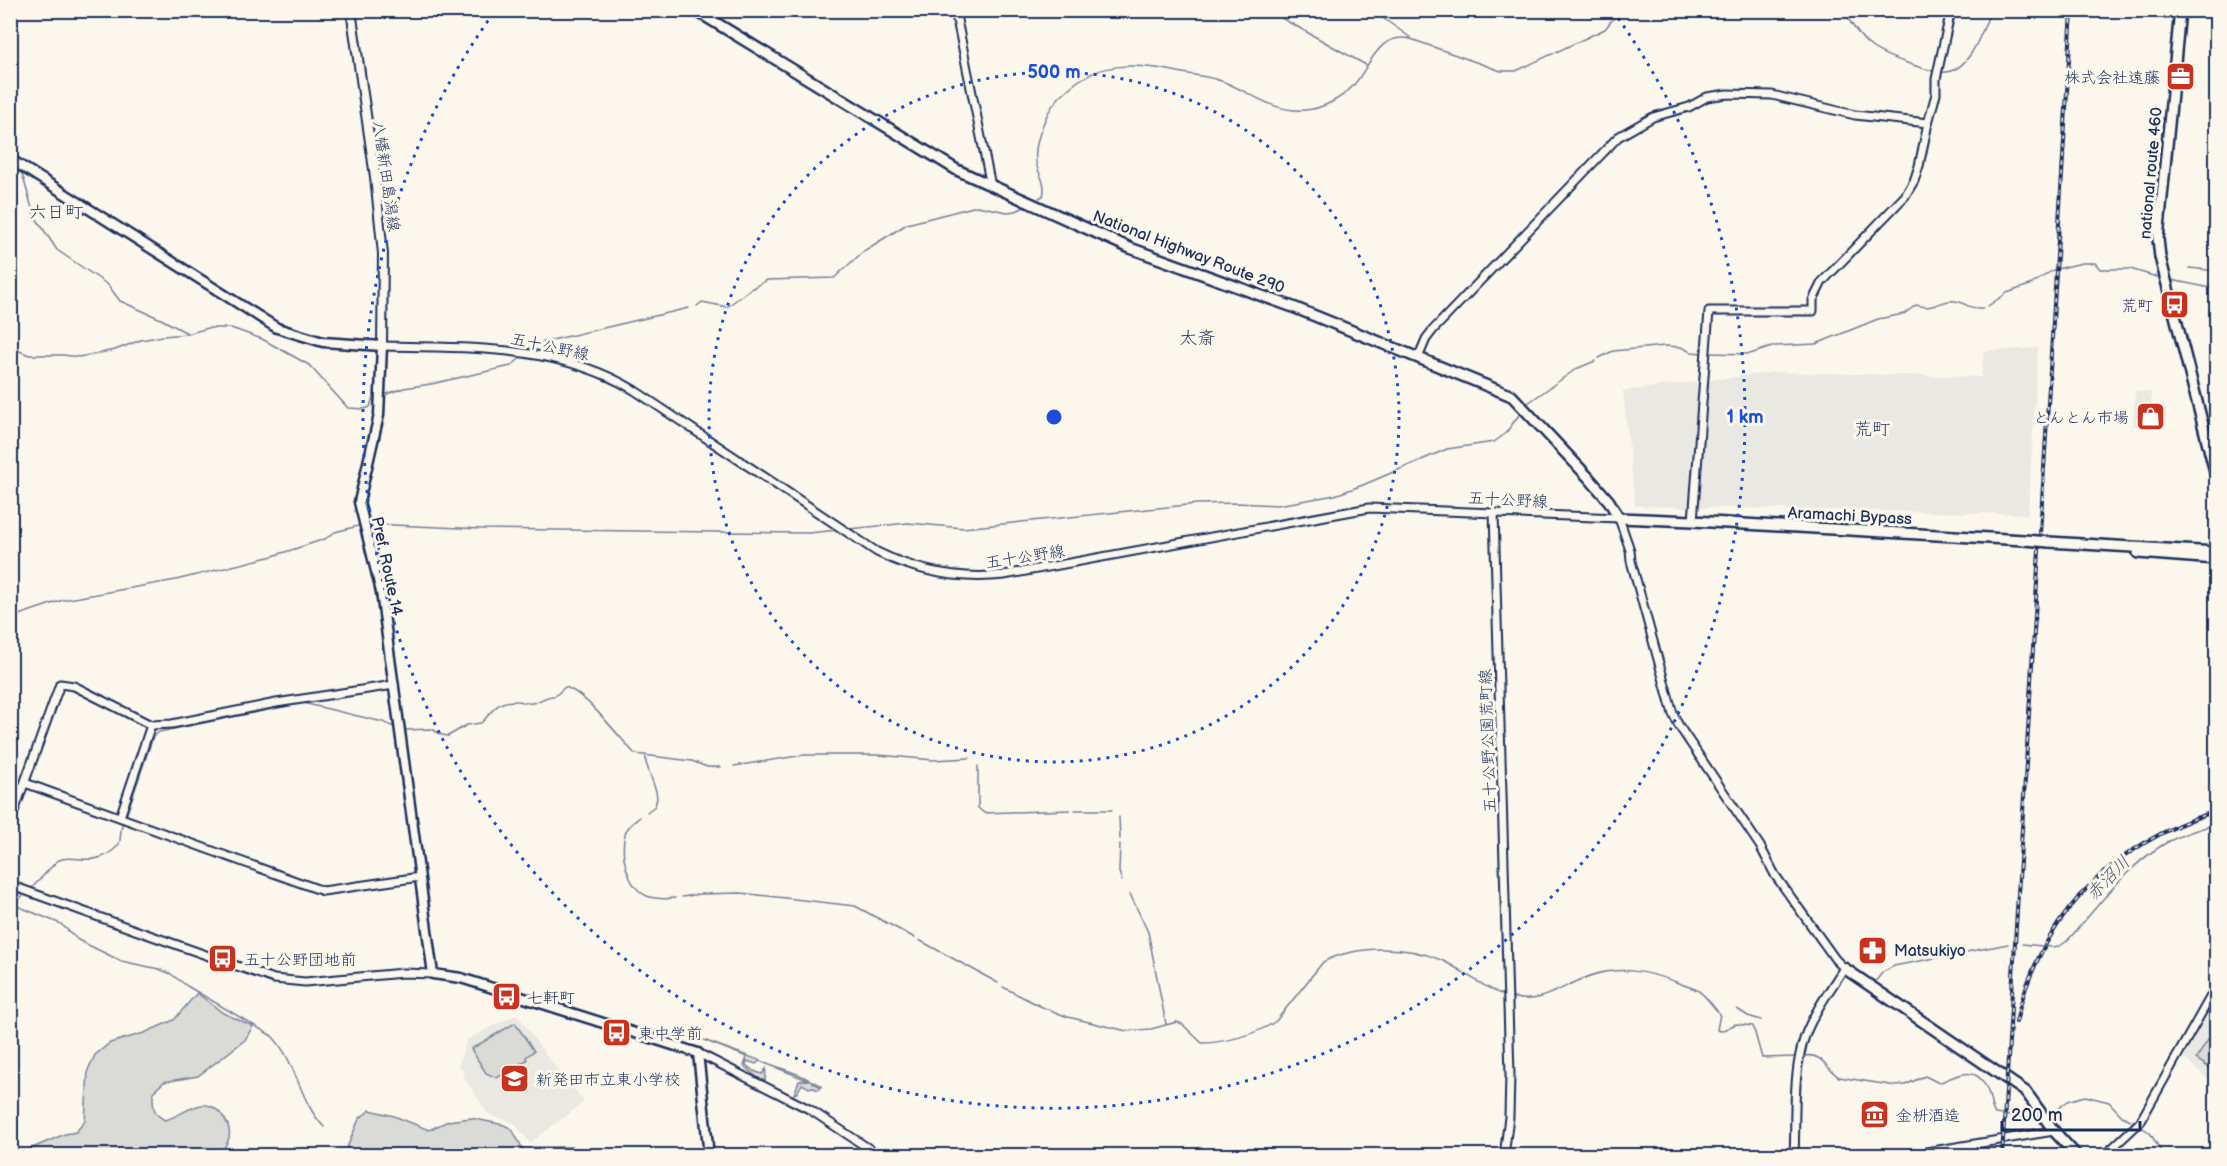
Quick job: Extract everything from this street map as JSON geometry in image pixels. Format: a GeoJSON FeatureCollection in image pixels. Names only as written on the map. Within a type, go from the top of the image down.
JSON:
{"type":"FeatureCollection","features":[{"type":"Feature","properties":{"kind":"highway","name":"National Highway Route 290"},"geometry":{"type":"LineString","coordinates":[[695,10],[957,170],[1130,248],[1293,307],[1512,396],[1589,478],[1609,501],[1619,519]]}},
{"type":"Feature","properties":{"kind":"highway","name":"national route 460"},"geometry":{"type":"LineString","coordinates":[[2180,10],[2158,239],[2165,280],[2217,476]]}},
{"type":"Feature","properties":{"kind":"highway","name":"Aramachi Bypass"},"geometry":{"type":"LineString","coordinates":[[1619,519],[1693,521],[2217,552]]}},
{"type":"Feature","properties":{"kind":"highway","name":"Aramachi Bypass"},"geometry":{"type":"LineString","coordinates":[[2079,544],[2162,555],[2217,559]]}},
{"type":"Feature","properties":{"kind":"highway"},"geometry":{"type":"LineString","coordinates":[[1844,968],[2026,1092],[2054,1131],[2077,1155]]}},
{"type":"Feature","properties":{"kind":"main road","name":"八幡新田島潟線"},"geometry":{"type":"LineString","coordinates":[[351,10],[375,177],[383,254],[382,346]]}},
{"type":"Feature","properties":{"kind":"main road"},"geometry":{"type":"LineString","coordinates":[[10,159],[277,328],[323,342],[382,346]]}},
{"type":"Feature","properties":{"kind":"main road","name":"Pref. Route 14"},"geometry":{"type":"LineString","coordinates":[[382,346],[379,415],[359,502],[381,592],[433,974]]}},
{"type":"Feature","properties":{"kind":"main road"},"geometry":{"type":"LineString","coordinates":[[433,974],[461,978],[698,1053],[709,1155]]}},
{"type":"Feature","properties":{"kind":"street"},"geometry":{"type":"LineString","coordinates":[[955,10],[991,186]]}},
{"type":"Feature","properties":{"kind":"street"},"geometry":{"type":"LineString","coordinates":[[1693,521],[1709,311],[1813,311],[1813,300],[1822,282],[1905,196],[1914,180],[1936,94],[1936,79],[1951,10]]}},
{"type":"Feature","properties":{"kind":"street"},"geometry":{"type":"LineString","coordinates":[[1418,357],[1433,330],[1618,137],[1653,117],[1689,107],[1707,97],[1727,94],[1772,95],[1855,116],[1928,123]]}},
{"type":"Feature","properties":{"kind":"street","name":"五十公野線"},"geometry":{"type":"LineString","coordinates":[[382,346],[512,351],[550,356],[596,370],[634,390],[867,546],[893,560],[937,574],[974,577],[1004,575],[1369,508],[1619,519]]}},
{"type":"Feature","properties":{"kind":"street","name":"五十公野公園荒町線"},"geometry":{"type":"LineString","coordinates":[[1494,512],[1510,1094],[1504,1155]]}},
{"type":"Feature","properties":{"kind":"street"},"geometry":{"type":"LineString","coordinates":[[1619,519],[1630,550],[1678,726],[1760,846],[1775,875],[1835,959],[1844,968],[1816,1012],[1805,1035],[1799,1057],[1794,1155]]}},
{"type":"Feature","properties":{"kind":"street"},"geometry":{"type":"LineString","coordinates":[[10,823],[60,684],[74,686],[152,725],[172,724],[276,703],[394,685]]}},
{"type":"Feature","properties":{"kind":"street"},"geometry":{"type":"LineString","coordinates":[[120,817],[152,725]]}},
{"type":"Feature","properties":{"kind":"street"},"geometry":{"type":"LineString","coordinates":[[25,783],[323,891],[420,877]]}},
{"type":"Feature","properties":{"kind":"street"},"geometry":{"type":"LineString","coordinates":[[10,885],[274,979],[305,982],[403,973],[433,974]]}},
{"type":"Feature","properties":{"kind":"street"},"geometry":{"type":"LineString","coordinates":[[2104,1155],[2139,1124],[2217,987]]}},
{"type":"Feature","properties":{"kind":"street"},"geometry":{"type":"LineString","coordinates":[[698,1053],[766,1085],[809,1109],[880,1155]]}},
{"type":"Feature","properties":{"kind":"street"},"geometry":{"type":"LineString","coordinates":[[1921,1155],[1926,1152],[2054,1131]]}},
{"type":"Feature","properties":{"kind":"shaded area"},"geometry":{"type":"Polygon","coordinates":[[[2038,348],[2028,514],[1635,506],[1623,391],[1775,372],[1981,377],[1984,351],[2038,348]]]}},
{"type":"Feature","properties":{"kind":"shaded area","name":"とんとん市場"},"geometry":{"type":"Polygon","coordinates":[[[2135,391],[2151,392],[2151,406],[2166,408],[2165,428],[2133,426],[2135,391]]]}},
{"type":"Feature","properties":{"kind":"shaded area"},"geometry":{"type":"Polygon","coordinates":[[[197,993],[223,1013],[253,1026],[245,1040],[198,1076],[164,1082],[153,1092],[153,1105],[155,1112],[165,1120],[201,1105],[217,1110],[225,1120],[229,1132],[229,1138],[220,1155],[16,1155],[65,1134],[76,1132],[85,1121],[88,1070],[95,1055],[110,1043],[144,1033],[174,1020],[197,993]]]}},
{"type":"Feature","properties":{"kind":"shaded area"},"geometry":{"type":"Polygon","coordinates":[[[2216,993],[2216,1084],[2182,1056],[2216,993]]]}},
{"type":"Feature","properties":{"kind":"shaded area","name":"新発田市立東小学校"},"geometry":{"type":"Polygon","coordinates":[[[517,1014],[546,1055],[583,1100],[583,1103],[530,1143],[514,1123],[488,1114],[465,1079],[463,1070],[458,1066],[467,1039],[517,1014]]]}},
{"type":"Feature","properties":{"kind":"shaded area"},"geometry":{"type":"Polygon","coordinates":[[[515,1023],[534,1051],[526,1057],[527,1060],[497,1078],[486,1073],[471,1049],[515,1023]]]}},
{"type":"Feature","properties":{"kind":"shaded area"},"geometry":{"type":"Polygon","coordinates":[[[2216,1027],[2216,1072],[2196,1059],[2216,1027]]]}},
{"type":"Feature","properties":{"kind":"shaded area"},"geometry":{"type":"Polygon","coordinates":[[[701,1039],[800,1075],[822,1086],[812,1082],[821,1087],[818,1090],[802,1084],[794,1094],[799,1081],[807,1080],[760,1061],[756,1064],[747,1061],[746,1065],[754,1071],[762,1074],[766,1069],[765,1081],[759,1079],[744,1066],[747,1057],[701,1039]]]}},
{"type":"Feature","properties":{"kind":"shaded area"},"geometry":{"type":"Polygon","coordinates":[[[370,1110],[394,1116],[429,1130],[448,1121],[471,1118],[504,1125],[512,1129],[525,1153],[524,1156],[344,1155],[359,1119],[370,1110]]]}},
{"type":"Feature","properties":{"kind":"waterway"},"geometry":{"type":"LineString","coordinates":[[1267,10],[1366,65]]}},
{"type":"Feature","properties":{"kind":"waterway"},"geometry":{"type":"LineString","coordinates":[[1039,198],[1043,196],[1044,187],[1037,167],[1036,152],[1046,117],[1053,104],[1064,93],[1081,79],[1095,72],[1110,68],[1140,66],[1206,77],[1234,86],[1273,105],[1305,110],[1324,105],[1348,91],[1376,52],[1390,40],[1411,39],[1501,71],[1516,71],[1605,29],[1620,10]]}},
{"type":"Feature","properties":{"kind":"waterway"},"geometry":{"type":"LineString","coordinates":[[1843,10],[1862,39],[1876,50],[1894,59],[1935,71]]}},
{"type":"Feature","properties":{"kind":"waterway"},"geometry":{"type":"LineString","coordinates":[[1940,72],[1950,71],[1967,60],[1979,40],[1991,10]]}},
{"type":"Feature","properties":{"kind":"waterway"},"geometry":{"type":"LineString","coordinates":[[1373,11],[1411,38]]}},
{"type":"Feature","properties":{"kind":"waterway"},"geometry":{"type":"LineString","coordinates":[[10,136],[17,158]]}},
{"type":"Feature","properties":{"kind":"waterway"},"geometry":{"type":"LineString","coordinates":[[21,170],[34,215],[57,250],[108,285],[120,301],[187,333]]}},
{"type":"Feature","properties":{"kind":"waterway"},"geometry":{"type":"LineString","coordinates":[[697,306],[702,302],[727,307],[767,280],[834,278],[864,251],[907,224],[977,206],[1007,212],[1027,206]]}},
{"type":"Feature","properties":{"kind":"waterway"},"geometry":{"type":"LineString","coordinates":[[1988,306],[2007,293],[2032,284],[2053,270],[2082,263],[2095,263],[2100,269],[2130,269],[2157,277]]}},
{"type":"Feature","properties":{"kind":"waterway"},"geometry":{"type":"LineString","coordinates":[[2190,268],[2216,271]]}},
{"type":"Feature","properties":{"kind":"waterway"},"geometry":{"type":"LineString","coordinates":[[2171,280],[2216,289]]}},
{"type":"Feature","properties":{"kind":"waterway"},"geometry":{"type":"LineString","coordinates":[[1708,353],[1750,354],[1775,346],[1816,344],[1878,319],[1904,314],[1916,305],[1928,307],[1955,301],[1983,308]]}},
{"type":"Feature","properties":{"kind":"waterway"},"geometry":{"type":"LineString","coordinates":[[527,351],[535,344],[689,308]]}},
{"type":"Feature","properties":{"kind":"waterway"},"geometry":{"type":"LineString","coordinates":[[10,347],[29,355],[79,357],[115,350],[141,340],[187,334],[208,328],[231,328],[262,339],[309,365],[348,408],[365,409],[370,407],[373,397],[376,397]]}},
{"type":"Feature","properties":{"kind":"waterway"},"geometry":{"type":"LineString","coordinates":[[1599,358],[1613,351],[1665,346],[1681,347],[1691,352],[1703,353]]}},
{"type":"Feature","properties":{"kind":"waterway"},"geometry":{"type":"LineString","coordinates":[[384,395],[404,388],[511,366],[524,355]]}},
{"type":"Feature","properties":{"kind":"waterway"},"geometry":{"type":"LineString","coordinates":[[1528,403],[1576,369],[1595,361]]}},
{"type":"Feature","properties":{"kind":"waterway"},"geometry":{"type":"LineString","coordinates":[[849,529],[908,523],[963,528],[1197,504],[1277,505],[1296,502],[1335,495],[1447,449],[1494,442],[1505,434],[1522,411]]}},
{"type":"Feature","properties":{"kind":"waterway"},"geometry":{"type":"LineString","coordinates":[[370,524],[483,529],[809,533],[838,530]]}},
{"type":"Feature","properties":{"kind":"waterway"},"geometry":{"type":"LineString","coordinates":[[10,618],[63,600],[176,580],[273,556],[325,539],[335,532],[362,525]]}},
{"type":"Feature","properties":{"kind":"waterway"},"geometry":{"type":"LineString","coordinates":[[405,730],[432,729],[448,736],[467,725],[481,723],[504,702],[535,702],[555,696],[565,687],[592,706],[635,754],[692,761],[707,767],[721,767]]}},
{"type":"Feature","properties":{"kind":"waterway"},"geometry":{"type":"LineString","coordinates":[[126,816],[153,737],[159,732],[303,703],[383,722],[394,727]]}},
{"type":"Feature","properties":{"kind":"waterway"},"geometry":{"type":"LineString","coordinates":[[734,766],[804,755],[879,755],[934,760],[970,758]]}},
{"type":"Feature","properties":{"kind":"waterway"},"geometry":{"type":"LineString","coordinates":[[646,757],[657,798],[655,806],[647,812]]}},
{"type":"Feature","properties":{"kind":"waterway"},"geometry":{"type":"LineString","coordinates":[[978,766],[978,808],[984,813],[1070,810]]}},
{"type":"Feature","properties":{"kind":"waterway"},"geometry":{"type":"LineString","coordinates":[[1075,810],[1112,810]]}},
{"type":"Feature","properties":{"kind":"waterway"},"geometry":{"type":"LineString","coordinates":[[640,817],[625,834],[624,860],[630,878],[640,892],[647,896],[661,899],[675,898]]}},
{"type":"Feature","properties":{"kind":"waterway"},"geometry":{"type":"LineString","coordinates":[[1119,817],[1120,839]]}},
{"type":"Feature","properties":{"kind":"waterway"},"geometry":{"type":"LineString","coordinates":[[30,890],[57,861],[69,858],[93,859],[113,851],[119,844],[124,820]]}},
{"type":"Feature","properties":{"kind":"waterway","name":"赤沼川"},"geometry":{"type":"LineString","coordinates":[[2022,944],[2060,946],[2067,941],[2111,890],[2148,855],[2174,839],[2216,824]]}},
{"type":"Feature","properties":{"kind":"waterway"},"geometry":{"type":"LineString","coordinates":[[1120,844],[1119,872],[1122,881]]}},
{"type":"Feature","properties":{"kind":"waterway"},"geometry":{"type":"LineString","coordinates":[[13,904],[26,893]]}},
{"type":"Feature","properties":{"kind":"waterway"},"geometry":{"type":"LineString","coordinates":[[682,897],[741,893],[855,906],[915,938]]}},
{"type":"Feature","properties":{"kind":"waterway"},"geometry":{"type":"LineString","coordinates":[[1130,894],[1148,932],[1166,1024]]}},
{"type":"Feature","properties":{"kind":"waterway"},"geometry":{"type":"LineString","coordinates":[[10,903],[61,924],[78,940],[121,961],[159,969],[171,974],[187,986],[272,1036],[287,1058],[309,1105],[324,1127]]}},
{"type":"Feature","properties":{"kind":"waterway"},"geometry":{"type":"LineString","coordinates":[[919,940],[998,983]]}},
{"type":"Feature","properties":{"kind":"waterway","name":"赤沼川"},"geometry":{"type":"LineString","coordinates":[[1874,983],[1883,972],[1894,966],[2008,944]]}},
{"type":"Feature","properties":{"kind":"waterway"},"geometry":{"type":"LineString","coordinates":[[1003,987],[1042,1007],[1068,1017],[1127,1031],[1151,1029],[1177,1022],[1202,1043],[1241,1037],[1269,1026],[1276,1021],[1323,962],[1351,952],[1382,949],[1428,955],[1449,964],[1506,996]]}},
{"type":"Feature","properties":{"kind":"waterway"},"geometry":{"type":"LineString","coordinates":[[1511,997],[1522,999],[1542,997],[1590,976],[1612,971],[1644,973],[1665,978],[1700,992],[1720,1014],[1717,1030],[1721,1031],[1736,1024],[1753,1026],[1762,1058],[1796,1057]]}},
{"type":"Feature","properties":{"kind":"waterway","name":"赤沼川"},"geometry":{"type":"LineString","coordinates":[[1737,1009],[1761,1020]]}},
{"type":"Feature","properties":{"kind":"waterway"},"geometry":{"type":"LineString","coordinates":[[1804,1056],[1820,1059],[1839,1077],[1896,1086],[1905,1085],[1925,1076],[1939,1083],[1963,1074],[1975,1075],[1985,1085],[1995,1114],[2041,1120]]}},
{"type":"Feature","properties":{"kind":"waterway"},"geometry":{"type":"LineString","coordinates":[[2049,1115],[2068,1101],[2085,1096],[2109,1102],[2122,1116],[2135,1122]]}},
{"type":"Feature","properties":{"kind":"waterway"},"geometry":{"type":"LineString","coordinates":[[2139,1125],[2150,1133],[2164,1156]]}},
{"type":"Feature","properties":{"kind":"waterway"},"geometry":{"type":"LineString","coordinates":[[532,1147],[574,1147],[582,1156]]}},
{"type":"Feature","properties":{"kind":"railway"},"geometry":{"type":"LineString","coordinates":[[2002,1156],[2072,10]]}},
{"type":"Feature","properties":{"kind":"railway"},"geometry":{"type":"LineString","coordinates":[[2016,1022],[2028,984],[2043,949],[2063,917],[2087,889],[2114,864],[2145,843],[2179,825],[2216,811]]}},
{"type":"Feature","properties":{"kind":"place","name":"株式会社遠藤"},"geometry":{"type":"Point","coordinates":[2181,77]}},
{"type":"Feature","properties":{"kind":"place","name":"荒町"},"geometry":{"type":"Point","coordinates":[2174,305]}},
{"type":"Feature","properties":{"kind":"place","name":"とんとん市場"},"geometry":{"type":"Point","coordinates":[2150,417]}},
{"type":"Feature","properties":{"kind":"place","name":"Matsukiyo"},"geometry":{"type":"Point","coordinates":[1873,950]}},
{"type":"Feature","properties":{"kind":"place","name":"五十公野団地前"},"geometry":{"type":"Point","coordinates":[223,959]}},
{"type":"Feature","properties":{"kind":"place","name":"七軒町"},"geometry":{"type":"Point","coordinates":[506,997]}},
{"type":"Feature","properties":{"kind":"place","name":"東中学前"},"geometry":{"type":"Point","coordinates":[617,1033]}},
{"type":"Feature","properties":{"kind":"place","name":"新発田市立東小学校"},"geometry":{"type":"Point","coordinates":[515,1079]}},
{"type":"Feature","properties":{"kind":"place","name":"金枡酒造"},"geometry":{"type":"Point","coordinates":[1875,1115]}},
{"type":"Feature","properties":{"kind":"district","name":"六日町"},"geometry":{"type":"Point","coordinates":[56,212]}},
{"type":"Feature","properties":{"kind":"district","name":"太斎"},"geometry":{"type":"Point","coordinates":[1197,338]}},
{"type":"Feature","properties":{"kind":"district","name":"荒町"},"geometry":{"type":"Point","coordinates":[1872,429]}}]}
